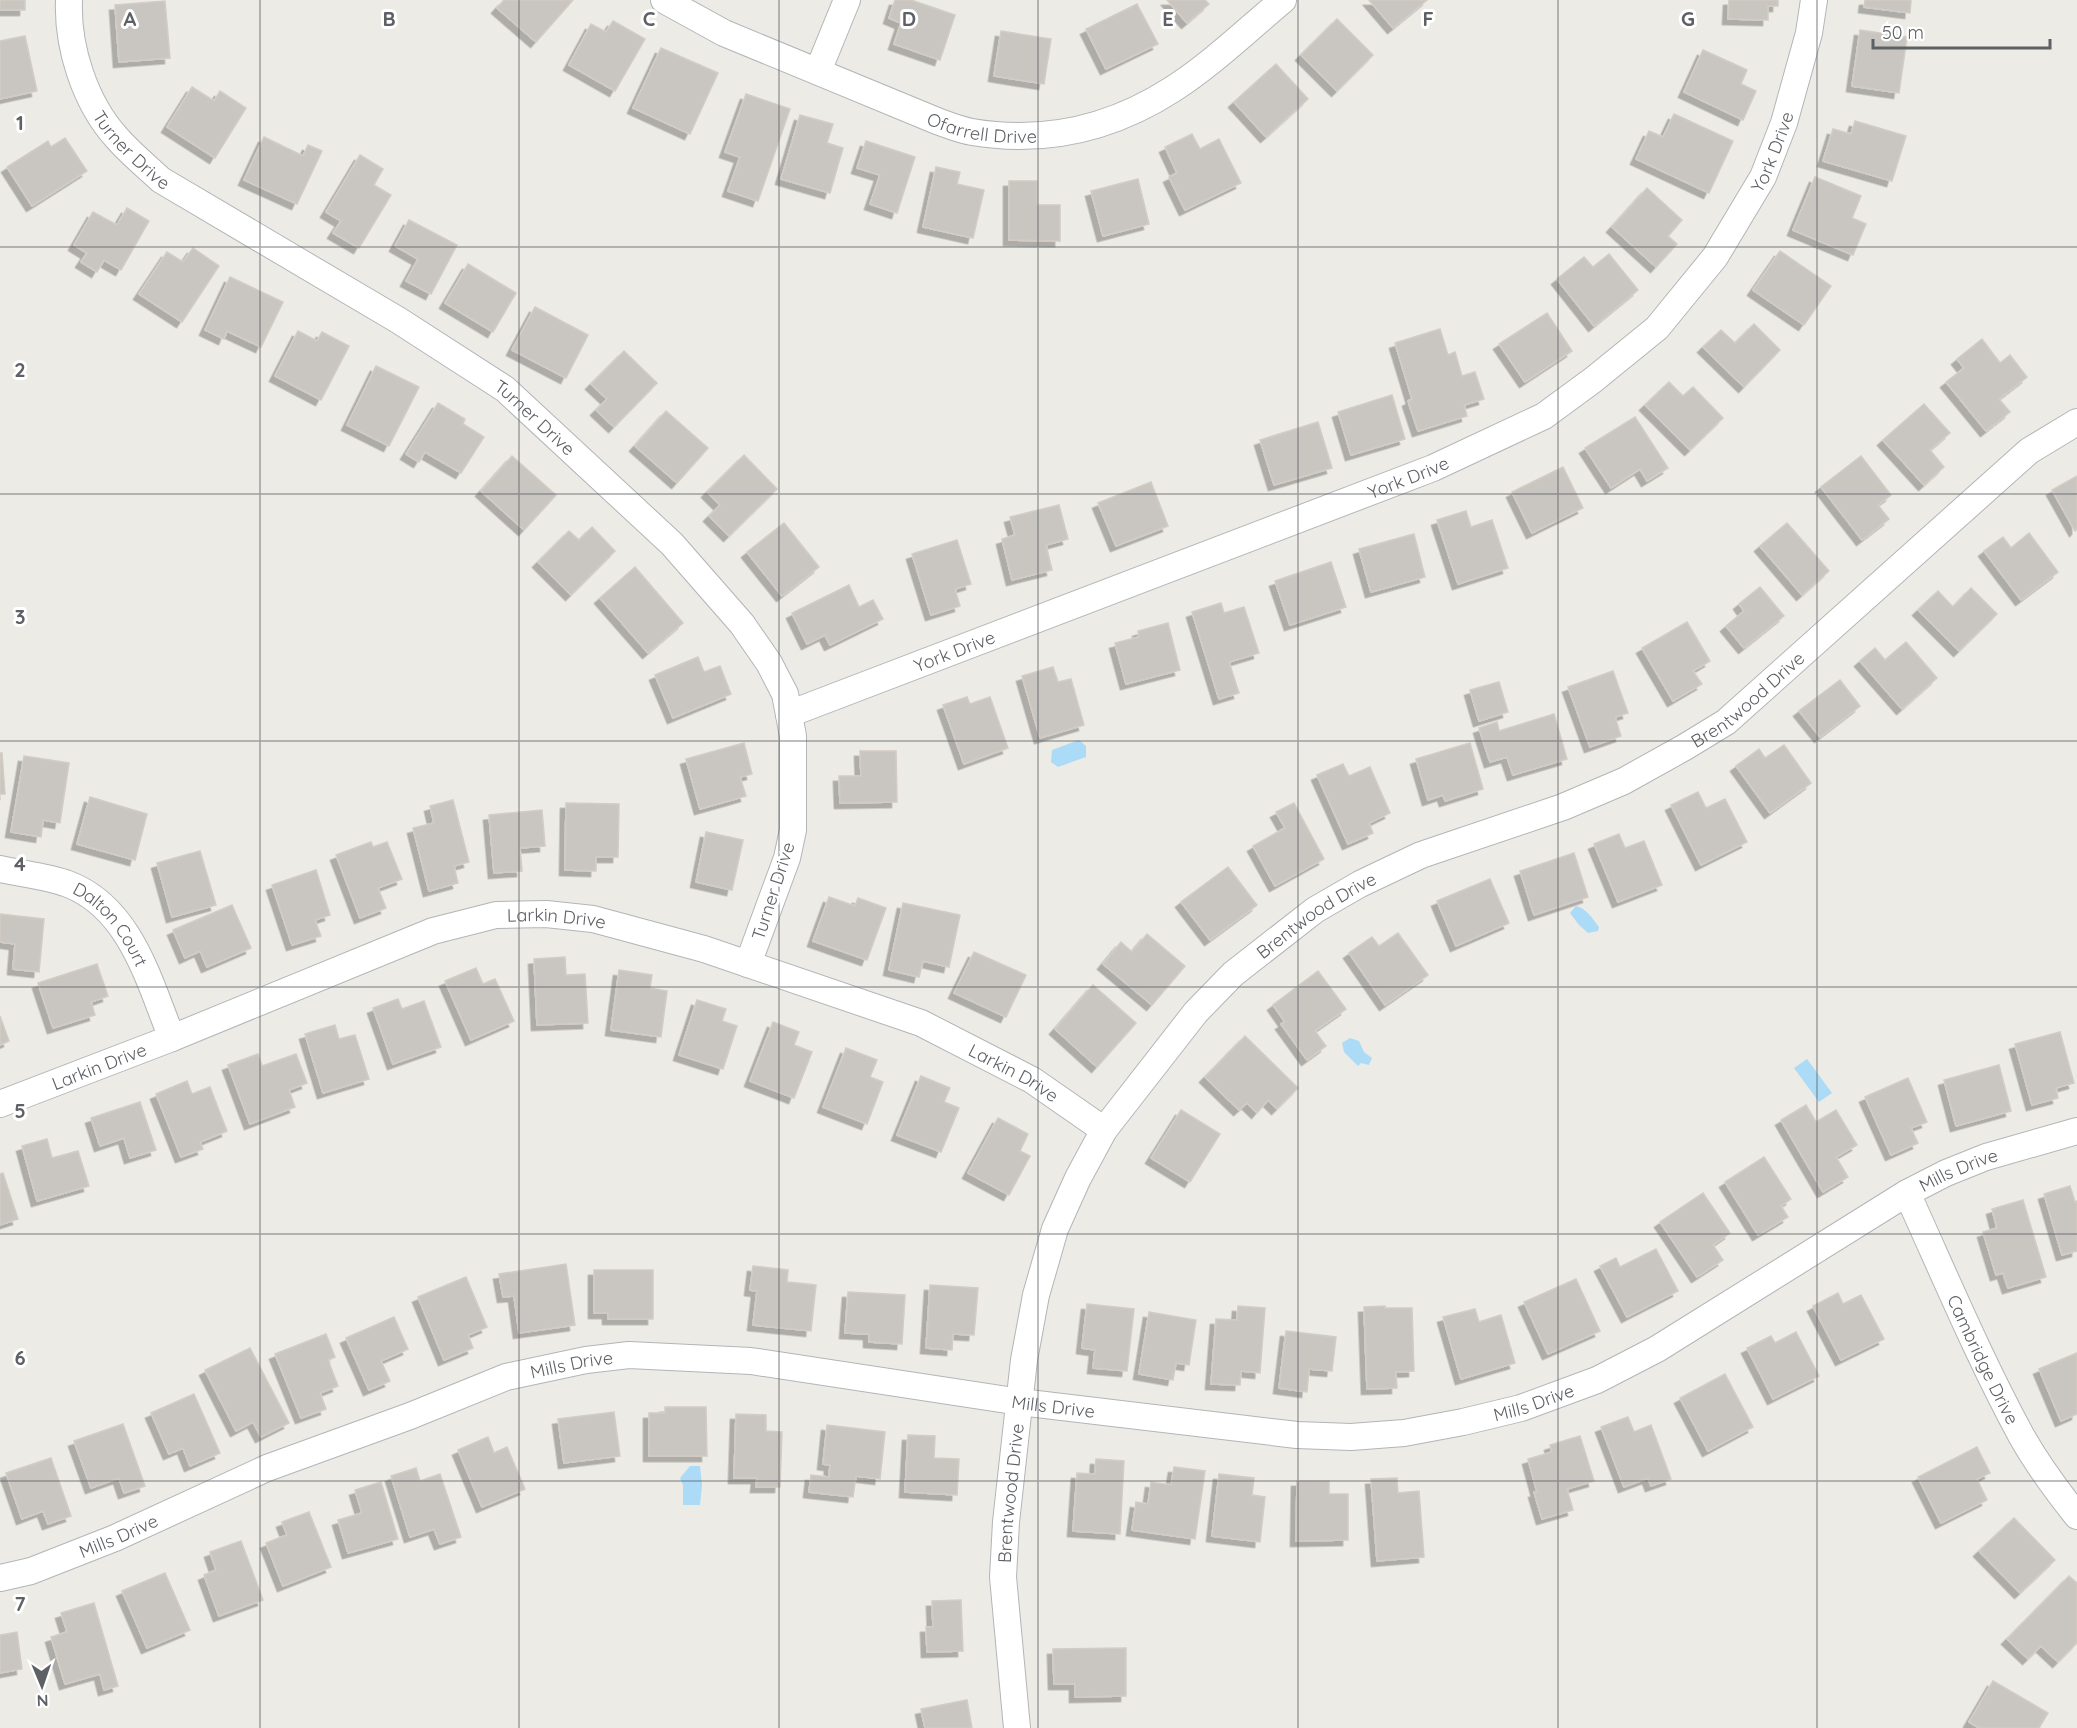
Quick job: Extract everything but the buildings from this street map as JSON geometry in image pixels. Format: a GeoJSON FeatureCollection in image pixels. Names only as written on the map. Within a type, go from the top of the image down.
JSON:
{"type":"FeatureCollection","features":[{"type":"Feature","properties":{"kind":"street","name":"Turner Drive"},"geometry":{"type":"LineString","coordinates":[[69,0],[68,14],[75,53],[85,85],[109,128],[131,153],[161,180],[398,320],[505,389],[672,544],[742,624],[769,663],[785,694],[793,736],[793,830],[787,858],[748,964]]}},
{"type":"Feature","properties":{"kind":"street","name":"Ofarrell Drive"},"geometry":{"type":"LineString","coordinates":[[664,0],[724,33],[937,121],[970,132],[1043,137],[1077,131],[1118,118],[1146,105],[1174,89],[1199,70],[1283,0]]}},
{"type":"Feature","properties":{"kind":"street"},"geometry":{"type":"LineString","coordinates":[[818,71],[847,0]]}},
{"type":"Feature","properties":{"kind":"street","name":"York Drive"},"geometry":{"type":"LineString","coordinates":[[789,714],[1433,468],[1544,416],[1657,328],[1715,257],[1763,177],[1784,123],[1809,33],[1814,0]]}},
{"type":"Feature","properties":{"kind":"street","name":"Brentwood Drive"},"geometry":{"type":"LineString","coordinates":[[1017,1728],[1003,1577],[1006,1522],[1024,1360],[1036,1295],[1055,1229],[1078,1178],[1104,1130],[1196,1012],[1233,974],[1315,910],[1360,884],[1421,855],[1563,807],[1624,781],[1726,722],[2029,452],[2077,422]]}},
{"type":"Feature","properties":{"kind":"street","name":"Dalton Court"},"geometry":{"type":"LineString","coordinates":[[0,869],[69,885],[98,902],[120,924],[138,955],[172,1038]]}},
{"type":"Feature","properties":{"kind":"street","name":"Larkin Drive"},"geometry":{"type":"LineString","coordinates":[[0,1104],[172,1038],[433,931],[496,915],[546,914],[593,919],[704,949],[921,1023],[1032,1080],[1104,1130]]}},
{"type":"Feature","properties":{"kind":"street","name":"Mills Drive"},"geometry":{"type":"LineString","coordinates":[[0,1578],[31,1571],[115,1538],[267,1468],[410,1416],[506,1377],[586,1360],[629,1355],[751,1361],[1020,1402],[1297,1435],[1351,1437],[1404,1433],[1463,1422],[1521,1408],[1597,1380],[1647,1355],[1907,1193],[1946,1173],[1986,1157],[2077,1131]]}},
{"type":"Feature","properties":{"kind":"street","name":"Cambridge Drive"},"geometry":{"type":"LineString","coordinates":[[1907,1193],[1995,1384],[2023,1438],[2047,1477],[2077,1516]]}},
{"type":"Feature","properties":{"kind":"water"},"geometry":{"type":"Polygon","coordinates":[[[1079,740],[1086,746],[1086,757],[1058,767],[1051,762],[1052,750],[1079,740]]]}},
{"type":"Feature","properties":{"kind":"water"},"geometry":{"type":"Polygon","coordinates":[[[1576,906],[1589,914],[1599,927],[1598,931],[1588,933],[1579,925],[1570,913],[1576,906]]]}},
{"type":"Feature","properties":{"kind":"water"},"geometry":{"type":"Polygon","coordinates":[[[1350,1038],[1359,1041],[1364,1052],[1372,1058],[1369,1065],[1361,1063],[1358,1066],[1344,1052],[1342,1043],[1350,1038]]]}},
{"type":"Feature","properties":{"kind":"water"},"geometry":{"type":"Polygon","coordinates":[[[1807,1059],[1832,1093],[1819,1102],[1794,1068],[1807,1059]]]}},
{"type":"Feature","properties":{"kind":"water"},"geometry":{"type":"Polygon","coordinates":[[[690,1466],[700,1466],[702,1485],[700,1505],[683,1505],[683,1485],[680,1478],[690,1466]]]}}]}
